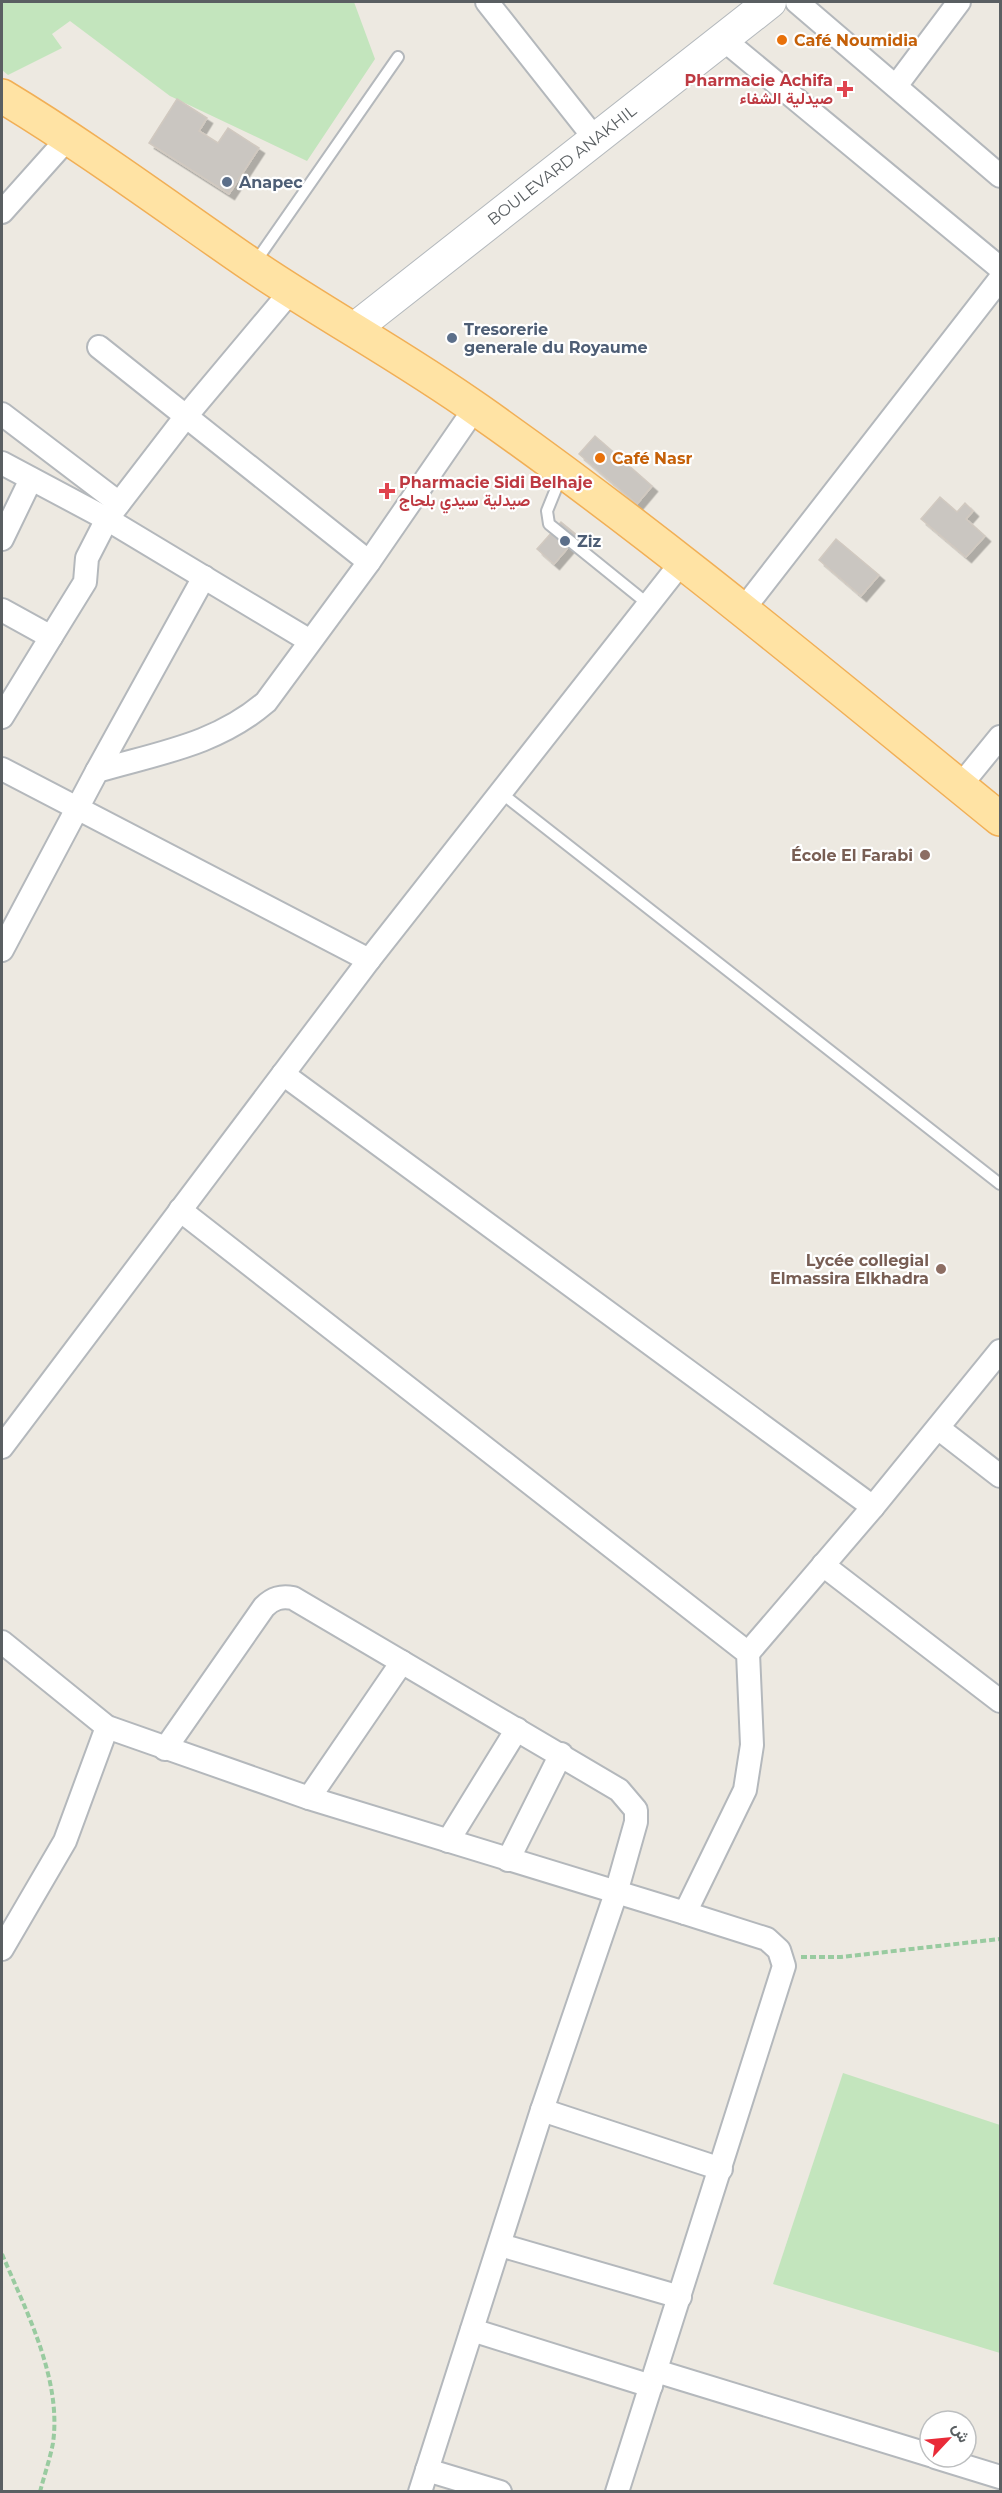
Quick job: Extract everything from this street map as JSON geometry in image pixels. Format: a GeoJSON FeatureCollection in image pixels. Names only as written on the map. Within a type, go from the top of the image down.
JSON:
{"type":"FeatureCollection","features":[{"type":"Feature","properties":{"kind":"main road"},"geometry":{"type":"LineString","coordinates":[[2,96],[69,137],[291,291],[475,408],[563,471],[742,611],[1000,819]]}},
{"type":"Feature","properties":{"kind":"street"},"geometry":{"type":"LineString","coordinates":[[487,2],[596,140]]}},
{"type":"Feature","properties":{"kind":"street","name":"BOULEVARD ANAKHIL"},"geometry":{"type":"LineString","coordinates":[[354,329],[770,2]]}},
{"type":"Feature","properties":{"kind":"street"},"geometry":{"type":"LineString","coordinates":[[797,2],[1000,176]]}},
{"type":"Feature","properties":{"kind":"street"},"geometry":{"type":"LineString","coordinates":[[896,86],[959,2]]}},
{"type":"Feature","properties":{"kind":"street"},"geometry":{"type":"LineString","coordinates":[[723,39],[1000,267]]}},
{"type":"Feature","properties":{"kind":"street"},"geometry":{"type":"LineString","coordinates":[[2,212],[69,137]]}},
{"type":"Feature","properties":{"kind":"street"},"geometry":{"type":"LineString","coordinates":[[742,611],[1000,279]]}},
{"type":"Feature","properties":{"kind":"street"},"geometry":{"type":"LineString","coordinates":[[2,717],[85,582],[87,558],[113,511],[187,415],[291,291]]}},
{"type":"Feature","properties":{"kind":"street"},"geometry":{"type":"LineString","coordinates":[[99,347],[369,562]]}},
{"type":"Feature","properties":{"kind":"street"},"geometry":{"type":"LineString","coordinates":[[97,771],[215,737],[266,702],[369,562],[475,408]]}},
{"type":"Feature","properties":{"kind":"street"},"geometry":{"type":"LineString","coordinates":[[2,414],[113,511],[204,577],[310,641]]}},
{"type":"Feature","properties":{"kind":"street"},"geometry":{"type":"LineString","coordinates":[[2,463],[31,479],[113,511]]}},
{"type":"Feature","properties":{"kind":"street"},"geometry":{"type":"LineString","coordinates":[[2,539],[31,479]]}},
{"type":"Feature","properties":{"kind":"street"},"geometry":{"type":"LineString","coordinates":[[2,1447],[369,960],[681,563]]}},
{"type":"Feature","properties":{"kind":"street"},"geometry":{"type":"LineString","coordinates":[[2,950],[75,809],[204,577]]}},
{"type":"Feature","properties":{"kind":"street"},"geometry":{"type":"LineString","coordinates":[[2,610],[51,637]]}},
{"type":"Feature","properties":{"kind":"street"},"geometry":{"type":"LineString","coordinates":[[960,786],[1000,737]]}},
{"type":"Feature","properties":{"kind":"street"},"geometry":{"type":"LineString","coordinates":[[2,769],[369,960]]}},
{"type":"Feature","properties":{"kind":"street"},"geometry":{"type":"LineString","coordinates":[[283,1074],[873,1507]]}},
{"type":"Feature","properties":{"kind":"street"},"geometry":{"type":"LineString","coordinates":[[180,1210],[748,1653]]}},
{"type":"Feature","properties":{"kind":"street"},"geometry":{"type":"LineString","coordinates":[[684,1913],[745,1790],[752,1745],[748,1653],[873,1507],[1000,1351]]}},
{"type":"Feature","properties":{"kind":"street"},"geometry":{"type":"LineString","coordinates":[[938,1428],[1000,1476]]}},
{"type":"Feature","properties":{"kind":"street"},"geometry":{"type":"LineString","coordinates":[[823,1565],[1000,1701]]}},
{"type":"Feature","properties":{"kind":"street"},"geometry":{"type":"LineString","coordinates":[[165,1749],[264,1607],[277,1598],[293,1598],[561,1754],[619,1790],[636,1810],[636,1822],[616,1893],[542,2110],[420,2492]]}},
{"type":"Feature","properties":{"kind":"street"},"geometry":{"type":"LineString","coordinates":[[2,1642],[107,1727],[309,1798],[767,1939],[779,1950],[783,1958],[782,1975],[616,2492]]}},
{"type":"Feature","properties":{"kind":"street"},"geometry":{"type":"LineString","coordinates":[[309,1798],[402,1662]]}},
{"type":"Feature","properties":{"kind":"street"},"geometry":{"type":"LineString","coordinates":[[2,1947],[65,1841],[107,1727]]}},
{"type":"Feature","properties":{"kind":"street"},"geometry":{"type":"LineString","coordinates":[[448,1841],[517,1729]]}},
{"type":"Feature","properties":{"kind":"street"},"geometry":{"type":"LineString","coordinates":[[508,1860],[561,1754]]}},
{"type":"Feature","properties":{"kind":"street"},"geometry":{"type":"LineString","coordinates":[[542,2110],[721,2169]]}},
{"type":"Feature","properties":{"kind":"street"},"geometry":{"type":"LineString","coordinates":[[500,2245],[680,2297]]}},
{"type":"Feature","properties":{"kind":"street"},"geometry":{"type":"LineString","coordinates":[[472,2330],[918,2453]]}},
{"type":"Feature","properties":{"kind":"street"},"geometry":{"type":"LineString","coordinates":[[974,2469],[1000,2477]]}},
{"type":"Feature","properties":{"kind":"street"},"geometry":{"type":"LineString","coordinates":[[427,2470],[500,2492]]}},
{"type":"Feature","properties":{"kind":"lane"},"geometry":{"type":"LineString","coordinates":[[253,265],[398,57]]}},
{"type":"Feature","properties":{"kind":"lane"},"geometry":{"type":"LineString","coordinates":[[563,471],[547,511],[549,524],[648,604]]}},
{"type":"Feature","properties":{"kind":"lane"},"geometry":{"type":"LineString","coordinates":[[500,791],[1000,1184]]}},
{"type":"Feature","properties":{"kind":"path"},"geometry":{"type":"LineString","coordinates":[[783,1958],[842,1957],[1000,1939]]}},
{"type":"Feature","properties":{"kind":"path"},"geometry":{"type":"LineString","coordinates":[[2,2254],[28,2317],[52,2397],[52,2444],[40,2492]]}},
{"type":"Feature","properties":{"kind":"green space"},"geometry":{"type":"Polygon","coordinates":[[[2,2],[354,2],[375,59],[307,161],[170,96],[70,21],[52,34],[62,48],[8,75],[2,70],[2,2]]]}},
{"type":"Feature","properties":{"kind":"green space"},"geometry":{"type":"Polygon","coordinates":[[[843,2073],[1000,2125],[1000,2353],[773,2284],[843,2073]]]}},
{"type":"Feature","properties":{"kind":"building"},"geometry":{"type":"Polygon","coordinates":[[[177,99],[207,118],[199,131],[218,143],[228,128],[259,148],[229,194],[149,143],[177,99]]]}},
{"type":"Feature","properties":{"kind":"building"},"geometry":{"type":"Polygon","coordinates":[[[595,436],[652,486],[637,504],[579,454],[595,436]]]}},
{"type":"Feature","properties":{"kind":"building"},"geometry":{"type":"Polygon","coordinates":[[[940,497],[957,512],[965,503],[973,511],[966,519],[985,536],[966,557],[921,519],[940,497]]]}},
{"type":"Feature","properties":{"kind":"building"},"geometry":{"type":"Polygon","coordinates":[[[561,522],[578,536],[554,564],[537,549],[561,522]]]}},
{"type":"Feature","properties":{"kind":"building"},"geometry":{"type":"Polygon","coordinates":[[[836,539],[879,575],[861,596],[819,560],[836,539]]]}},
{"type":"Feature","properties":{"kind":"place","name":"Café Noumidia"},"geometry":{"type":"Point","coordinates":[782,40]}},
{"type":"Feature","properties":{"kind":"place","name":"Pharmacie Achifa صيدلية الشفاء"},"geometry":{"type":"Point","coordinates":[845,89]}},
{"type":"Feature","properties":{"kind":"place","name":"Anapec"},"geometry":{"type":"Point","coordinates":[227,182]}},
{"type":"Feature","properties":{"kind":"place","name":"Tresorerie generale du Royaume"},"geometry":{"type":"Point","coordinates":[452,338]}},
{"type":"Feature","properties":{"kind":"place","name":"Café Nasr"},"geometry":{"type":"Point","coordinates":[600,458]}},
{"type":"Feature","properties":{"kind":"place","name":"Pharmacie Sidi Belhaje صيدلية سيدي بلحاج"},"geometry":{"type":"Point","coordinates":[387,491]}},
{"type":"Feature","properties":{"kind":"place","name":"Ziz"},"geometry":{"type":"Point","coordinates":[565,541]}},
{"type":"Feature","properties":{"kind":"place","name":"École El Farabi"},"geometry":{"type":"Point","coordinates":[925,855]}},
{"type":"Feature","properties":{"kind":"place","name":"Lycée collegial Elmassira Elkhadra"},"geometry":{"type":"Point","coordinates":[941,1269]}}]}
